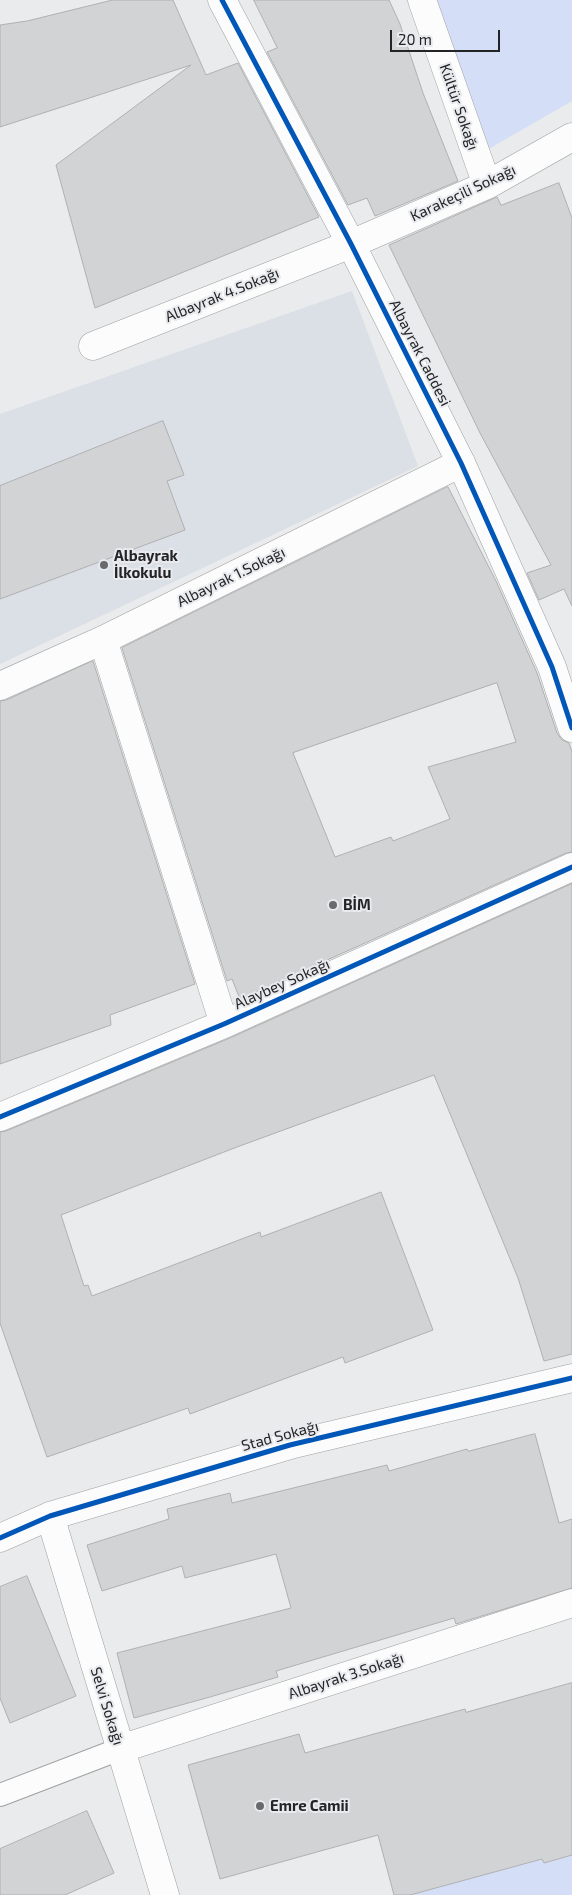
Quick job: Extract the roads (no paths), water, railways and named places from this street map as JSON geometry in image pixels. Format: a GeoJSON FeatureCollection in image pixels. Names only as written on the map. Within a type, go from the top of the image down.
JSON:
{"type":"FeatureCollection","features":[{"type":"Feature","properties":{"kind":"street","name":"Albayrak Caddesi"},"geometry":{"type":"LineString","coordinates":[[222,0],[351,244],[461,463],[552,667],[572,728]]}},
{"type":"Feature","properties":{"kind":"street","name":"Kültür Sokağı"},"geometry":{"type":"LineString","coordinates":[[422,0],[487,185]]}},
{"type":"Feature","properties":{"kind":"street","name":"Karakeçili Sokağı"},"geometry":{"type":"LineString","coordinates":[[351,244],[487,185],[572,137]]}},
{"type":"Feature","properties":{"kind":"street","name":"Albayrak 4.Sokağı"},"geometry":{"type":"LineString","coordinates":[[93,346],[351,244]]}},
{"type":"Feature","properties":{"kind":"street","name":"Albayrak 1.Sokağı"},"geometry":{"type":"LineString","coordinates":[[0,686],[103,640],[461,463]]}},
{"type":"Feature","properties":{"kind":"street"},"geometry":{"type":"LineString","coordinates":[[103,640],[224,1024]]}},
{"type":"Feature","properties":{"kind":"street","name":"Alaybey Sokağı"},"geometry":{"type":"LineString","coordinates":[[0,1117],[224,1024],[572,867]]}},
{"type":"Feature","properties":{"kind":"street","name":"Stad Sokağı"},"geometry":{"type":"LineString","coordinates":[[0,1538],[50,1516],[290,1445],[572,1378]]}},
{"type":"Feature","properties":{"kind":"street","name":"Selvi Sokağı"},"geometry":{"type":"LineString","coordinates":[[50,1516],[165,1895]]}},
{"type":"Feature","properties":{"kind":"street","name":"Albayrak 3.Sokağı"},"geometry":{"type":"LineString","coordinates":[[120,1749],[572,1603]]}},
{"type":"Feature","properties":{"kind":"lane"},"geometry":{"type":"LineString","coordinates":[[0,1796],[120,1749]]}},
{"type":"Feature","properties":{"kind":"place","name":"Albayrak İlkokulu"},"geometry":{"type":"Point","coordinates":[104,565]}},
{"type":"Feature","properties":{"kind":"place","name":"BİM"},"geometry":{"type":"Point","coordinates":[333,905]}},
{"type":"Feature","properties":{"kind":"place","name":"Emre Camii"},"geometry":{"type":"Point","coordinates":[260,1806]}}]}
